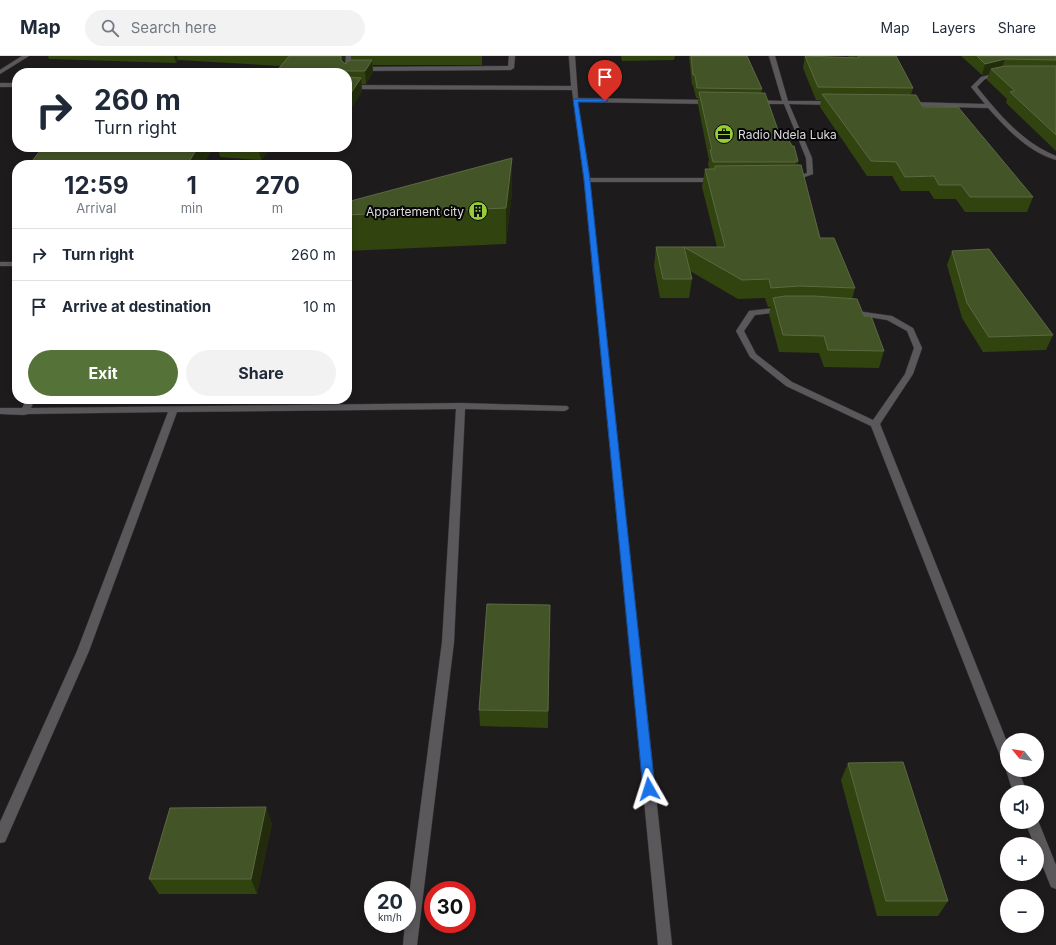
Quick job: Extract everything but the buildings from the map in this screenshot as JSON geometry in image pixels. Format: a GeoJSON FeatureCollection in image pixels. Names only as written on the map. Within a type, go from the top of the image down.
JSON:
{"type":"FeatureCollection","features":[{"type":"Feature","properties":{"kind":"street"},"geometry":{"type":"LineString","coordinates":[[0,72],[26,56]]}},
{"type":"Feature","properties":{"kind":"street"},"geometry":{"type":"LineString","coordinates":[[347,68],[349,56]]}},
{"type":"Feature","properties":{"kind":"street"},"geometry":{"type":"LineString","coordinates":[[352,71],[511,68],[512,56]]}},
{"type":"Feature","properties":{"kind":"street"},"geometry":{"type":"LineString","coordinates":[[572,56],[575,100],[587,180],[665,945]]}},
{"type":"Feature","properties":{"kind":"street"},"geometry":{"type":"LineString","coordinates":[[772,56],[786,103],[809,158],[810,166],[810,174],[794,180],[786,180]]}},
{"type":"Feature","properties":{"kind":"street"},"geometry":{"type":"LineString","coordinates":[[1009,74],[1001,74],[983,78],[974,87],[989,106],[1028,144],[1046,155],[1056,158]]}},
{"type":"Feature","properties":{"kind":"street"},"geometry":{"type":"LineString","coordinates":[[0,85],[12,85]]}},
{"type":"Feature","properties":{"kind":"street"},"geometry":{"type":"LineString","coordinates":[[352,87],[574,88]]}},
{"type":"Feature","properties":{"kind":"street"},"geometry":{"type":"LineString","coordinates":[[575,100],[716,102]]}},
{"type":"Feature","properties":{"kind":"street"},"geometry":{"type":"LineString","coordinates":[[747,102],[840,104]]}},
{"type":"Feature","properties":{"kind":"street"},"geometry":{"type":"LineString","coordinates":[[903,104],[989,106]]}},
{"type":"Feature","properties":{"kind":"street"},"geometry":{"type":"LineString","coordinates":[[587,180],[722,180]]}},
{"type":"Feature","properties":{"kind":"street"},"geometry":{"type":"LineString","coordinates":[[0,264],[12,264]]}},
{"type":"Feature","properties":{"kind":"street"},"geometry":{"type":"LineString","coordinates":[[796,309],[781,309],[752,313],[740,331],[752,355],[788,384],[875,424],[1000,740]]}},
{"type":"Feature","properties":{"kind":"street"},"geometry":{"type":"LineString","coordinates":[[842,311],[889,318],[910,330],[918,348],[909,374],[875,424]]}},
{"type":"Feature","properties":{"kind":"street"},"geometry":{"type":"LineString","coordinates":[[24,412],[28,404]]}},
{"type":"Feature","properties":{"kind":"street"},"geometry":{"type":"LineString","coordinates":[[0,412],[460,406],[564,408]]}},
{"type":"Feature","properties":{"kind":"street"},"geometry":{"type":"LineString","coordinates":[[410,945],[448,642],[460,406]]}},
{"type":"Feature","properties":{"kind":"street"},"geometry":{"type":"LineString","coordinates":[[0,837],[83,651],[174,409]]}},
{"type":"Feature","properties":{"kind":"street"},"geometry":{"type":"LineString","coordinates":[[1035,829],[1056,882]]}},
{"type":"Feature","properties":{"kind":"place","name":"Radio Ndela Luka"},"geometry":{"type":"Point","coordinates":[724,134]}},
{"type":"Feature","properties":{"kind":"place","name":"Appartement city"},"geometry":{"type":"Point","coordinates":[478,211]}},
{"type":"Feature","properties":{"kind":"route"},"geometry":{"type":"LineString","coordinates":[[605,101],[575,100],[587,180],[649,789]]}}]}
